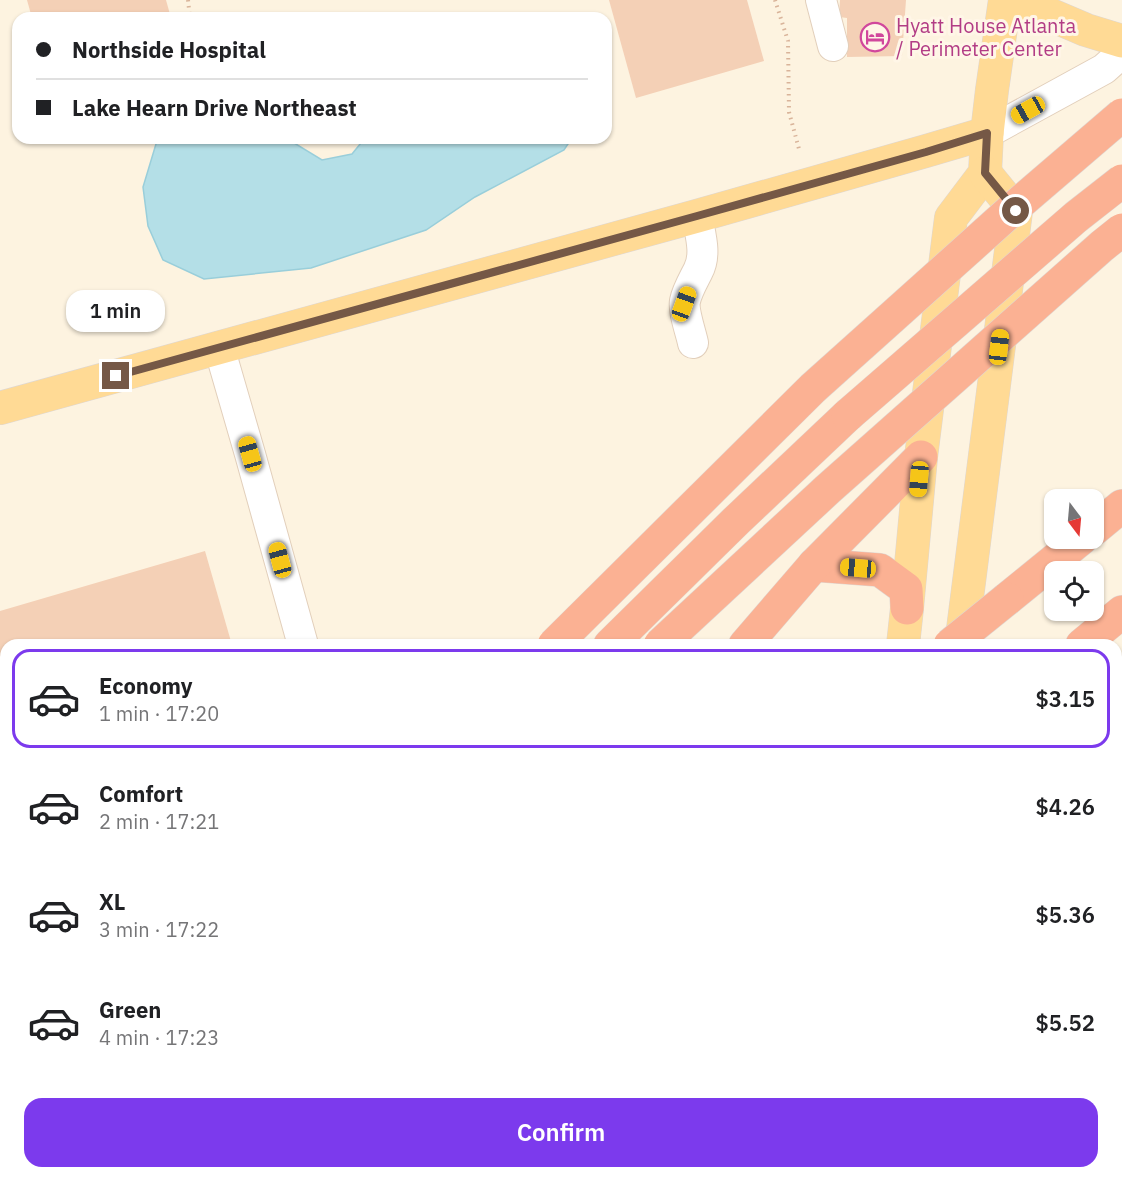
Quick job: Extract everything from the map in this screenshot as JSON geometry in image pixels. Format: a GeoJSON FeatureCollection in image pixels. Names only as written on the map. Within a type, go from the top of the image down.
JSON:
{"type":"FeatureCollection","features":[{"type":"Feature","properties":{"kind":"highway"},"geometry":{"type":"LineString","coordinates":[[560,639],[813,388],[1007,214],[1122,115]]}},
{"type":"Feature","properties":{"kind":"highway"},"geometry":{"type":"LineString","coordinates":[[616,639],[848,415],[1067,225],[1122,181]]}},
{"type":"Feature","properties":{"kind":"highway"},"geometry":{"type":"LineString","coordinates":[[666,639],[836,481],[1122,230]]}},
{"type":"Feature","properties":{"kind":"highway"},"geometry":{"type":"LineString","coordinates":[[750,639],[814,565],[921,458]]}},
{"type":"Feature","properties":{"kind":"highway"},"geometry":{"type":"LineString","coordinates":[[1104,521],[1122,506]]}},
{"type":"Feature","properties":{"kind":"highway"},"geometry":{"type":"LineString","coordinates":[[957,639],[1068,549]]}},
{"type":"Feature","properties":{"kind":"highway"},"geometry":{"type":"LineString","coordinates":[[814,565],[880,570],[906,589],[908,608]]}},
{"type":"Feature","properties":{"kind":"highway"},"geometry":{"type":"LineString","coordinates":[[1089,639],[1122,612]]}},
{"type":"Feature","properties":{"kind":"main road"},"geometry":{"type":"LineString","coordinates":[[904,639],[921,458],[951,218],[985,173],[987,133],[1005,0]]}},
{"type":"Feature","properties":{"kind":"main road"},"geometry":{"type":"LineString","coordinates":[[1016,0],[1086,30],[1122,41]]}},
{"type":"Feature","properties":{"kind":"main road"},"geometry":{"type":"LineString","coordinates":[[0,408],[697,216],[987,133]]}},
{"type":"Feature","properties":{"kind":"main road"},"geometry":{"type":"LineString","coordinates":[[962,639],[1016,211],[985,173]]}},
{"type":"Feature","properties":{"kind":"lane"},"geometry":{"type":"LineString","coordinates":[[820,0],[833,46]]}},
{"type":"Feature","properties":{"kind":"lane"},"geometry":{"type":"LineString","coordinates":[[987,133],[1104,69],[1122,53]]}},
{"type":"Feature","properties":{"kind":"lane"},"geometry":{"type":"LineString","coordinates":[[693,343],[684,304],[702,259],[703,247],[697,216]]}},
{"type":"Feature","properties":{"kind":"lane"},"geometry":{"type":"LineString","coordinates":[[219,347],[301,639]]}},
{"type":"Feature","properties":{"kind":"path"},"geometry":{"type":"LineString","coordinates":[[775,0],[788,41],[789,112],[799,149]]}},
{"type":"Feature","properties":{"kind":"water"},"geometry":{"type":"Polygon","coordinates":[[[156,144],[296,144],[322,160],[352,154],[360,144],[568,144],[564,150],[475,197],[426,230],[311,268],[204,279],[163,260],[148,226],[143,187],[156,144]]]}},
{"type":"Feature","properties":{"kind":"building"},"geometry":{"type":"Polygon","coordinates":[[[27,0],[166,0],[169,12],[30,12],[27,0]]]}},
{"type":"Feature","properties":{"kind":"building"},"geometry":{"type":"Polygon","coordinates":[[[609,0],[747,0],[764,61],[636,98],[609,0]]]}},
{"type":"Feature","properties":{"kind":"building","name":"Hyatt House Atlanta / Perimeter Center"},"geometry":{"type":"Polygon","coordinates":[[[840,0],[906,0],[902,56],[847,57],[847,18],[839,17],[840,0]]]}},
{"type":"Feature","properties":{"kind":"building"},"geometry":{"type":"Polygon","coordinates":[[[205,551],[230,639],[0,639],[0,611],[205,551]]]}},
{"type":"Feature","properties":{"kind":"place","name":"Hyatt House Atlanta / Perimeter Center"},"geometry":{"type":"Point","coordinates":[875,37]}},
{"type":"Feature","properties":{"kind":"route"},"geometry":{"type":"LineString","coordinates":[[116,376],[697,216],[987,133],[985,173],[1016,211]]}}]}
